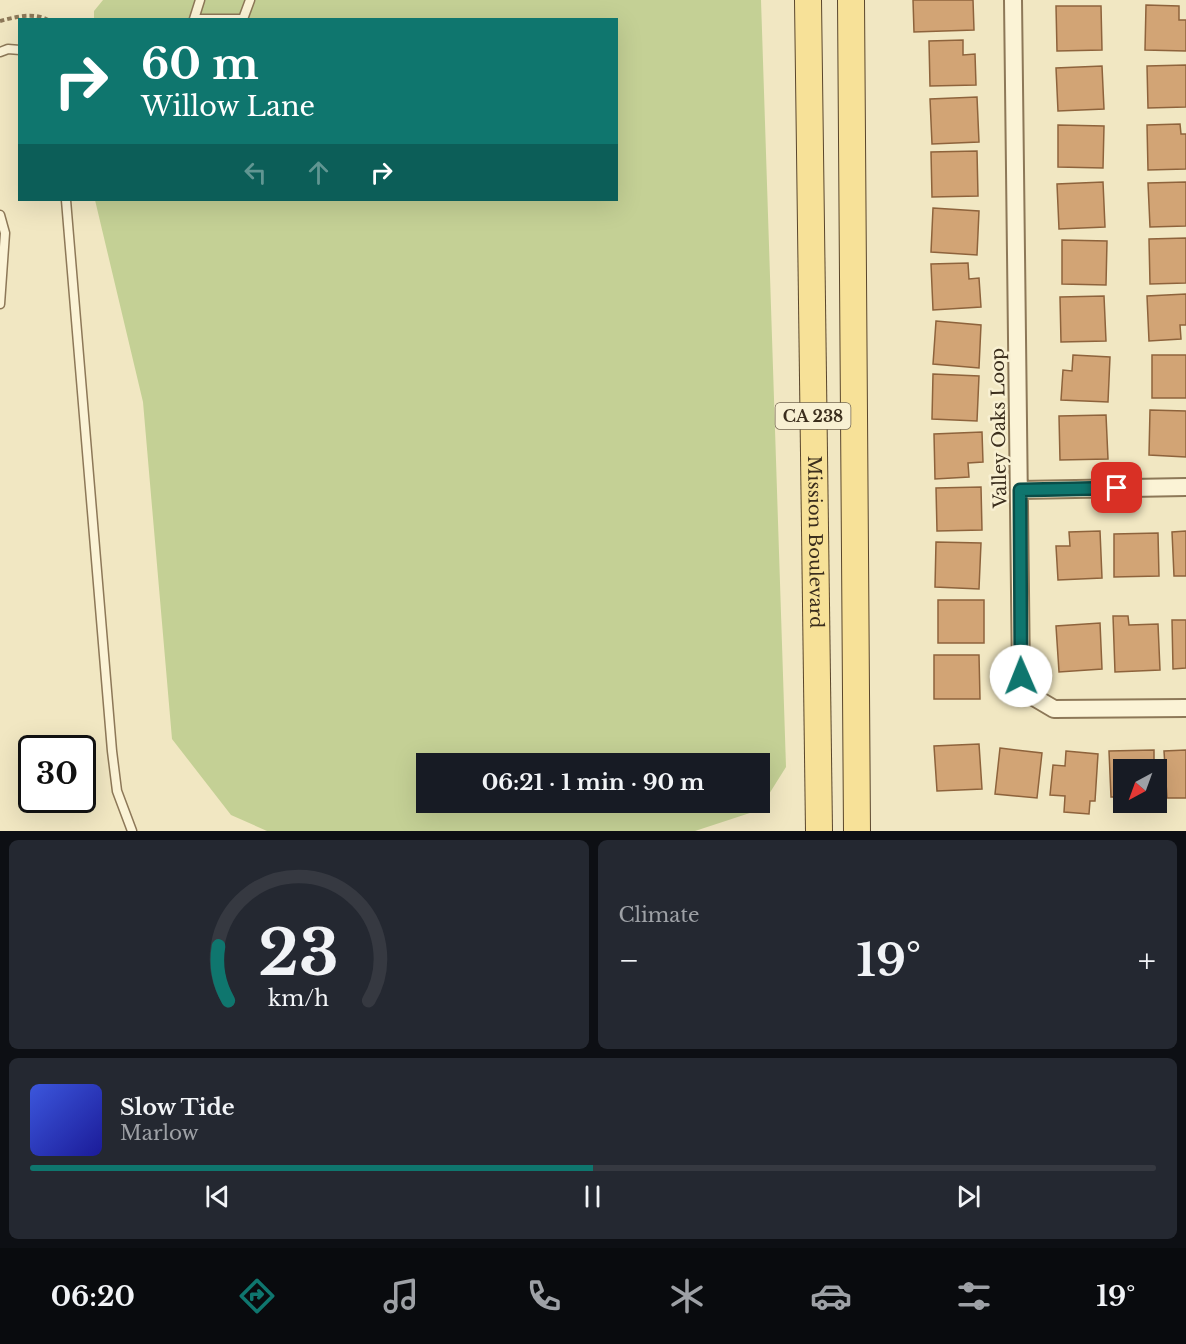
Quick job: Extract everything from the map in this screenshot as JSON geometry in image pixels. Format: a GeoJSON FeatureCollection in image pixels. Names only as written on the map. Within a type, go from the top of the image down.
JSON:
{"type":"FeatureCollection","features":[{"type":"Feature","properties":{"kind":"main road","name":"Mission Boulevard"},"geometry":{"type":"LineString","coordinates":[[808,0],[819,831]]}},
{"type":"Feature","properties":{"kind":"main road","name":"CA 238"},"geometry":{"type":"LineString","coordinates":[[851,0],[857,831]]}},
{"type":"Feature","properties":{"kind":"street","name":"Valley Oaks Loop"},"geometry":{"type":"LineString","coordinates":[[1012,0],[1021,676],[1032,696],[1054,709],[1186,708]]}},
{"type":"Feature","properties":{"kind":"street"},"geometry":{"type":"LineString","coordinates":[[1020,490],[1186,487]]}},
{"type":"Feature","properties":{"kind":"lane"},"geometry":{"type":"LineString","coordinates":[[194,18],[200,0]]}},
{"type":"Feature","properties":{"kind":"lane"},"geometry":{"type":"LineString","coordinates":[[243,18],[250,0]]}},
{"type":"Feature","properties":{"kind":"lane"},"geometry":{"type":"LineString","coordinates":[[0,52],[8,49],[18,50]]}},
{"type":"Feature","properties":{"kind":"lane"},"geometry":{"type":"LineString","coordinates":[[66,201],[112,751],[117,791],[132,831]]}},
{"type":"Feature","properties":{"kind":"lane"},"geometry":{"type":"LineString","coordinates":[[0,215],[5,233],[0,304]]}},
{"type":"Feature","properties":{"kind":"path"},"geometry":{"type":"LineString","coordinates":[[0,21],[20,16],[44,18]]}},
{"type":"Feature","properties":{"kind":"green space"},"geometry":{"type":"Polygon","coordinates":[[[103,0],[761,0],[786,767],[770,792],[770,753],[416,753],[416,813],[750,813],[695,831],[267,831],[231,815],[172,739],[143,402],[95,201],[618,201],[618,18],[94,18],[94,11],[103,0]]]}},
{"type":"Feature","properties":{"kind":"building"},"geometry":{"type":"Polygon","coordinates":[[[913,0],[973,0],[974,30],[914,32],[913,0]]]}},
{"type":"Feature","properties":{"kind":"building"},"geometry":{"type":"Polygon","coordinates":[[[1146,5],[1179,6],[1179,20],[1186,20],[1186,51],[1145,50],[1146,5]]]}},
{"type":"Feature","properties":{"kind":"building"},"geometry":{"type":"Polygon","coordinates":[[[1056,6],[1101,6],[1102,50],[1057,51],[1056,6]]]}},
{"type":"Feature","properties":{"kind":"building"},"geometry":{"type":"Polygon","coordinates":[[[963,40],[963,55],[975,54],[976,85],[930,86],[929,41],[963,40]]]}},
{"type":"Feature","properties":{"kind":"building"},"geometry":{"type":"Polygon","coordinates":[[[1186,65],[1186,107],[1148,108],[1147,66],[1186,65]]]}},
{"type":"Feature","properties":{"kind":"building"},"geometry":{"type":"Polygon","coordinates":[[[1102,66],[1104,109],[1058,111],[1056,68],[1102,66]]]}},
{"type":"Feature","properties":{"kind":"building"},"geometry":{"type":"Polygon","coordinates":[[[977,97],[979,142],[932,144],[930,99],[977,97]]]}},
{"type":"Feature","properties":{"kind":"building"},"geometry":{"type":"Polygon","coordinates":[[[1180,124],[1181,134],[1186,134],[1186,169],[1148,170],[1147,125],[1180,124]]]}},
{"type":"Feature","properties":{"kind":"building"},"geometry":{"type":"Polygon","coordinates":[[[1058,125],[1104,126],[1103,168],[1058,167],[1058,125]]]}},
{"type":"Feature","properties":{"kind":"building"},"geometry":{"type":"Polygon","coordinates":[[[977,151],[978,196],[932,197],[931,152],[977,151]]]}},
{"type":"Feature","properties":{"kind":"building"},"geometry":{"type":"Polygon","coordinates":[[[1103,182],[1105,227],[1059,229],[1057,184],[1103,182]]]}},
{"type":"Feature","properties":{"kind":"building"},"geometry":{"type":"Polygon","coordinates":[[[1186,182],[1186,226],[1150,227],[1148,183],[1186,182]]]}},
{"type":"Feature","properties":{"kind":"building"},"geometry":{"type":"Polygon","coordinates":[[[933,208],[979,211],[977,255],[931,252],[933,208]]]}},
{"type":"Feature","properties":{"kind":"building"},"geometry":{"type":"Polygon","coordinates":[[[1186,238],[1186,283],[1150,284],[1149,239],[1186,238]]]}},
{"type":"Feature","properties":{"kind":"building"},"geometry":{"type":"Polygon","coordinates":[[[1062,240],[1107,241],[1106,285],[1062,284],[1062,240]]]}},
{"type":"Feature","properties":{"kind":"building"},"geometry":{"type":"Polygon","coordinates":[[[968,263],[969,279],[979,278],[981,307],[933,310],[931,264],[968,263]]]}},
{"type":"Feature","properties":{"kind":"building"},"geometry":{"type":"Polygon","coordinates":[[[1186,294],[1186,325],[1180,325],[1181,339],[1149,341],[1147,296],[1186,294]]]}},
{"type":"Feature","properties":{"kind":"building"},"geometry":{"type":"Polygon","coordinates":[[[1104,296],[1106,341],[1061,342],[1060,297],[1104,296]]]}},
{"type":"Feature","properties":{"kind":"building"},"geometry":{"type":"Polygon","coordinates":[[[936,321],[981,325],[979,368],[933,364],[936,321]]]}},
{"type":"Feature","properties":{"kind":"building"},"geometry":{"type":"Polygon","coordinates":[[[1073,355],[1110,357],[1108,402],[1061,400],[1063,370],[1072,371],[1073,355]]]}},
{"type":"Feature","properties":{"kind":"building"},"geometry":{"type":"Polygon","coordinates":[[[1152,355],[1186,355],[1186,398],[1152,398],[1152,355]]]}},
{"type":"Feature","properties":{"kind":"building"},"geometry":{"type":"Polygon","coordinates":[[[933,374],[979,376],[977,421],[932,419],[933,374]]]}},
{"type":"Feature","properties":{"kind":"building"},"geometry":{"type":"Polygon","coordinates":[[[1150,410],[1186,411],[1186,457],[1149,455],[1150,410]]]}},
{"type":"Feature","properties":{"kind":"building"},"geometry":{"type":"Polygon","coordinates":[[[1106,415],[1108,459],[1060,460],[1059,416],[1106,415]]]}},
{"type":"Feature","properties":{"kind":"building"},"geometry":{"type":"Polygon","coordinates":[[[982,432],[983,462],[968,463],[969,477],[935,479],[934,434],[982,432]]]}},
{"type":"Feature","properties":{"kind":"building"},"geometry":{"type":"Polygon","coordinates":[[[981,487],[982,530],[937,531],[936,488],[981,487]]]}},
{"type":"Feature","properties":{"kind":"building"},"geometry":{"type":"Polygon","coordinates":[[[1100,531],[1102,578],[1058,580],[1056,546],[1070,546],[1069,532],[1100,531]]]}},
{"type":"Feature","properties":{"kind":"building"},"geometry":{"type":"Polygon","coordinates":[[[1186,531],[1186,576],[1174,576],[1172,532],[1186,531]]]}},
{"type":"Feature","properties":{"kind":"building"},"geometry":{"type":"Polygon","coordinates":[[[1158,533],[1159,576],[1114,577],[1114,534],[1158,533]]]}},
{"type":"Feature","properties":{"kind":"building"},"geometry":{"type":"Polygon","coordinates":[[[936,542],[981,543],[979,589],[935,587],[936,542]]]}},
{"type":"Feature","properties":{"kind":"building"},"geometry":{"type":"Polygon","coordinates":[[[938,600],[984,600],[984,643],[938,643],[938,600]]]}},
{"type":"Feature","properties":{"kind":"building"},"geometry":{"type":"Polygon","coordinates":[[[1113,616],[1128,616],[1129,625],[1158,624],[1160,670],[1115,672],[1113,616]]]}},
{"type":"Feature","properties":{"kind":"building"},"geometry":{"type":"Polygon","coordinates":[[[1172,620],[1186,620],[1186,668],[1173,669],[1172,620]]]}},
{"type":"Feature","properties":{"kind":"building"},"geometry":{"type":"Polygon","coordinates":[[[1100,623],[1102,669],[1059,672],[1056,626],[1100,623]]]}},
{"type":"Feature","properties":{"kind":"building"},"geometry":{"type":"Polygon","coordinates":[[[934,655],[979,655],[980,699],[934,699],[934,655]]]}},
{"type":"Feature","properties":{"kind":"building"},"geometry":{"type":"Polygon","coordinates":[[[979,744],[982,789],[937,791],[934,746],[979,744]]]}},
{"type":"Feature","properties":{"kind":"building"},"geometry":{"type":"Polygon","coordinates":[[[1000,748],[1042,753],[1037,798],[995,794],[1000,748]]]}},
{"type":"Feature","properties":{"kind":"building"},"geometry":{"type":"Polygon","coordinates":[[[1154,750],[1154,759],[1113,759],[1113,797],[1111,797],[1109,751],[1154,750]]]}},
{"type":"Feature","properties":{"kind":"building"},"geometry":{"type":"Polygon","coordinates":[[[1186,750],[1186,798],[1167,798],[1167,759],[1165,759],[1164,751],[1186,750]]]}},
{"type":"Feature","properties":{"kind":"building"},"geometry":{"type":"Polygon","coordinates":[[[1066,751],[1098,754],[1095,801],[1090,801],[1089,814],[1064,812],[1065,796],[1050,795],[1053,765],[1065,766],[1066,751]]]}},
{"type":"Feature","properties":{"kind":"route"},"geometry":{"type":"LineString","coordinates":[[1021,676],[1020,490],[1117,488]]}}]}
